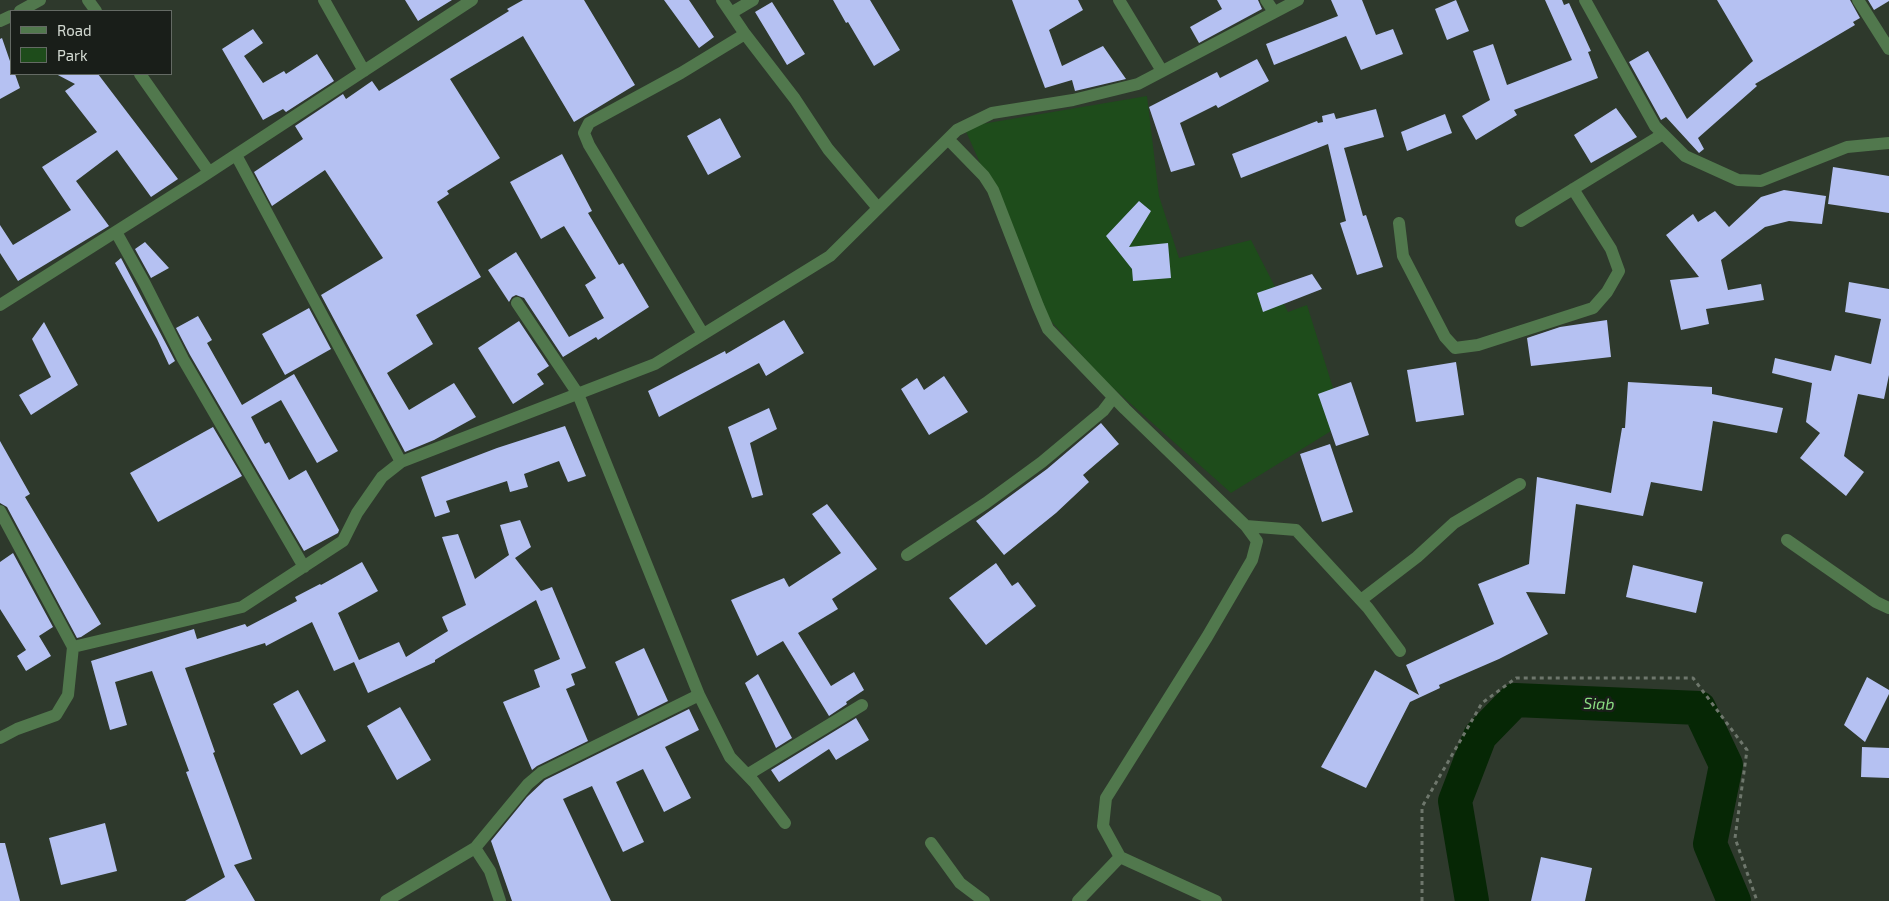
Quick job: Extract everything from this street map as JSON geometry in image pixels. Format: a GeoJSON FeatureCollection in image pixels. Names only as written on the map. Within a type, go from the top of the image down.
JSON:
{"type":"FeatureCollection","features":[{"type":"Feature","properties":{"kind":"street"},"geometry":{"type":"LineString","coordinates":[[22,10],[40,0]]}},
{"type":"Feature","properties":{"kind":"street"},"geometry":{"type":"LineString","coordinates":[[324,0],[364,70]]}},
{"type":"Feature","properties":{"kind":"street"},"geometry":{"type":"LineString","coordinates":[[0,305],[236,155],[472,0]]}},
{"type":"Feature","properties":{"kind":"street"},"geometry":{"type":"LineString","coordinates":[[722,0],[745,34],[795,99],[828,149],[878,208]]}},
{"type":"Feature","properties":{"kind":"street"},"geometry":{"type":"LineString","coordinates":[[731,13],[753,0]]}},
{"type":"Feature","properties":{"kind":"street"},"geometry":{"type":"LineString","coordinates":[[1119,0],[1162,71]]}},
{"type":"Feature","properties":{"kind":"street"},"geometry":{"type":"LineString","coordinates":[[1266,0],[1274,12]]}},
{"type":"Feature","properties":{"kind":"street"},"geometry":{"type":"LineString","coordinates":[[73,647],[242,607],[343,541],[357,513],[382,477],[401,462],[655,364],[830,256],[957,130],[992,113],[1073,100],[1138,84],[1298,0]]}},
{"type":"Feature","properties":{"kind":"street"},"geometry":{"type":"LineString","coordinates":[[1585,0],[1655,126],[1685,156],[1738,180],[1761,181],[1847,147],[1889,143]]}},
{"type":"Feature","properties":{"kind":"street"},"geometry":{"type":"LineString","coordinates":[[1858,0],[1889,48]]}},
{"type":"Feature","properties":{"kind":"street"},"geometry":{"type":"LineString","coordinates":[[703,334],[589,145],[584,133],[590,124],[681,73],[745,34]]}},
{"type":"Feature","properties":{"kind":"street"},"geometry":{"type":"LineString","coordinates":[[141,75],[209,172]]}},
{"type":"Feature","properties":{"kind":"street"},"geometry":{"type":"LineString","coordinates":[[1521,221],[1662,134]]}},
{"type":"Feature","properties":{"kind":"street"},"geometry":{"type":"LineString","coordinates":[[948,139],[984,176],[993,190],[1048,329],[1113,398],[1246,526],[1257,541],[1252,560],[1203,645],[1106,798],[1103,826],[1120,857],[1216,901]]}},
{"type":"Feature","properties":{"kind":"street"},"geometry":{"type":"LineString","coordinates":[[236,155],[401,462]]}},
{"type":"Feature","properties":{"kind":"street"},"geometry":{"type":"LineString","coordinates":[[1399,223],[1403,256],[1445,337],[1455,348],[1478,345],[1593,308],[1607,292],[1618,271],[1611,249],[1572,189]]}},
{"type":"Feature","properties":{"kind":"street"},"geometry":{"type":"LineString","coordinates":[[116,232],[145,284],[182,359],[304,567]]}},
{"type":"Feature","properties":{"kind":"street"},"geometry":{"type":"LineString","coordinates":[[518,303],[578,394],[700,695],[730,757],[747,775],[785,823]]}},
{"type":"Feature","properties":{"kind":"street"},"geometry":{"type":"LineString","coordinates":[[907,555],[986,503],[1042,462],[1103,411],[1113,398]]}},
{"type":"Feature","properties":{"kind":"street"},"geometry":{"type":"LineString","coordinates":[[1361,600],[1417,557],[1454,523],[1520,484]]}},
{"type":"Feature","properties":{"kind":"street"},"geometry":{"type":"LineString","coordinates":[[0,511],[73,647],[68,695],[56,715],[17,729],[0,738]]}},
{"type":"Feature","properties":{"kind":"street"},"geometry":{"type":"LineString","coordinates":[[1246,526],[1296,530],[1361,600],[1400,651]]}},
{"type":"Feature","properties":{"kind":"street"},"geometry":{"type":"LineString","coordinates":[[1787,540],[1876,602],[1889,608]]}},
{"type":"Feature","properties":{"kind":"street"},"geometry":{"type":"LineString","coordinates":[[386,901],[475,848],[528,784],[541,772],[700,695]]}},
{"type":"Feature","properties":{"kind":"street"},"geometry":{"type":"LineString","coordinates":[[747,775],[862,705]]}},
{"type":"Feature","properties":{"kind":"street"},"geometry":{"type":"LineString","coordinates":[[931,844],[960,883],[984,901]]}},
{"type":"Feature","properties":{"kind":"street"},"geometry":{"type":"LineString","coordinates":[[475,848],[490,871],[500,901]]}},
{"type":"Feature","properties":{"kind":"street"},"geometry":{"type":"LineString","coordinates":[[1078,901],[1120,857]]}},
{"type":"Feature","properties":{"kind":"path"},"geometry":{"type":"LineString","coordinates":[[1422,901],[1422,807],[1482,703],[1516,678],[1693,678],[1747,750],[1735,838],[1757,901]]}},
{"type":"Feature","properties":{"kind":"green space"},"geometry":{"type":"Polygon","coordinates":[[[1147,96],[1159,196],[1179,258],[1251,240],[1288,312],[1307,305],[1344,423],[1231,493],[1103,379],[1050,320],[964,127],[1147,96]]]}},
{"type":"Feature","properties":{"kind":"building"},"geometry":{"type":"Polygon","coordinates":[[[405,0],[452,0],[418,21],[405,0]]]}},
{"type":"Feature","properties":{"kind":"building"},"geometry":{"type":"Polygon","coordinates":[[[523,0],[584,0],[635,85],[574,122],[523,36],[450,79],[500,158],[447,191],[449,194],[437,202],[481,277],[416,315],[433,344],[387,373],[409,410],[454,383],[476,417],[434,440],[405,452],[321,295],[383,258],[325,170],[272,206],[254,172],[303,139],[295,126],[343,94],[346,99],[372,81],[379,91],[509,11],[507,9],[523,0]]]}},
{"type":"Feature","properties":{"kind":"building"},"geometry":{"type":"Polygon","coordinates":[[[664,0],[689,0],[714,37],[699,48],[664,0]]]}},
{"type":"Feature","properties":{"kind":"building"},"geometry":{"type":"Polygon","coordinates":[[[833,0],[870,0],[900,50],[874,66],[833,0]]]}},
{"type":"Feature","properties":{"kind":"building"},"geometry":{"type":"Polygon","coordinates":[[[1012,0],[1078,0],[1083,10],[1049,30],[1062,66],[1103,46],[1126,79],[1075,91],[1072,80],[1045,88],[1012,0]]]}},
{"type":"Feature","properties":{"kind":"building"},"geometry":{"type":"Polygon","coordinates":[[[1217,0],[1258,0],[1262,9],[1199,43],[1190,27],[1222,9],[1217,0]]]}},
{"type":"Feature","properties":{"kind":"building"},"geometry":{"type":"Polygon","coordinates":[[[1331,0],[1362,0],[1376,35],[1393,29],[1403,54],[1361,70],[1346,36],[1274,65],[1266,44],[1338,16],[1331,0]]]}},
{"type":"Feature","properties":{"kind":"building"},"geometry":{"type":"Polygon","coordinates":[[[1456,0],[1469,31],[1447,40],[1435,9],[1456,0]]]}},
{"type":"Feature","properties":{"kind":"building"},"geometry":{"type":"Polygon","coordinates":[[[1545,0],[1562,0],[1564,5],[1569,3],[1591,51],[1588,52],[1598,78],[1514,110],[1517,115],[1476,140],[1462,116],[1490,100],[1473,51],[1493,44],[1507,85],[1572,60],[1545,0]]]}},
{"type":"Feature","properties":{"kind":"building"},"geometry":{"type":"Polygon","coordinates":[[[1717,0],[1850,0],[1860,18],[1853,22],[1855,25],[1755,84],[1757,86],[1698,138],[1704,149],[1699,153],[1666,117],[1661,120],[1629,62],[1648,51],[1687,119],[1753,61],[1717,0]]]}},
{"type":"Feature","properties":{"kind":"building"},"geometry":{"type":"Polygon","coordinates":[[[1868,0],[1889,0],[1889,1],[1874,10],[1868,0]]]}},
{"type":"Feature","properties":{"kind":"building"},"geometry":{"type":"Polygon","coordinates":[[[772,2],[805,54],[787,65],[755,12],[772,2]]]}},
{"type":"Feature","properties":{"kind":"building"},"geometry":{"type":"Polygon","coordinates":[[[253,29],[263,43],[244,56],[263,83],[284,71],[286,74],[317,54],[334,81],[286,112],[283,109],[263,120],[222,49],[253,29]]]}},
{"type":"Feature","properties":{"kind":"building"},"geometry":{"type":"Polygon","coordinates":[[[2,38],[10,61],[10,75],[15,75],[20,88],[0,99],[0,39],[2,38]]]}},
{"type":"Feature","properties":{"kind":"building"},"geometry":{"type":"Polygon","coordinates":[[[1257,59],[1269,81],[1218,108],[1216,105],[1180,123],[1195,165],[1171,172],[1149,107],[1217,72],[1220,78],[1257,59]]]}},
{"type":"Feature","properties":{"kind":"building"},"geometry":{"type":"Polygon","coordinates":[[[58,75],[99,75],[178,179],[151,197],[117,150],[76,181],[109,226],[18,281],[0,253],[0,225],[13,245],[71,210],[42,167],[97,132],[65,91],[75,84],[58,75]]]}},
{"type":"Feature","properties":{"kind":"building"},"geometry":{"type":"Polygon","coordinates":[[[1616,108],[1637,137],[1591,163],[1574,135],[1616,108]]]}},
{"type":"Feature","properties":{"kind":"building"},"geometry":{"type":"Polygon","coordinates":[[[1376,109],[1384,137],[1344,148],[1363,216],[1366,215],[1383,267],[1357,275],[1340,223],[1346,221],[1328,144],[1241,178],[1232,154],[1317,121],[1318,123],[1323,122],[1322,116],[1334,113],[1336,119],[1376,109]]]}},
{"type":"Feature","properties":{"kind":"building"},"geometry":{"type":"Polygon","coordinates":[[[1445,114],[1452,133],[1407,151],[1401,132],[1445,114]]]}},
{"type":"Feature","properties":{"kind":"building"},"geometry":{"type":"Polygon","coordinates":[[[720,118],[741,157],[708,175],[687,136],[720,118]]]}},
{"type":"Feature","properties":{"kind":"building"},"geometry":{"type":"Polygon","coordinates":[[[562,154],[592,211],[588,213],[619,265],[623,263],[649,307],[598,340],[596,337],[563,357],[524,298],[516,295],[509,302],[488,270],[516,252],[569,337],[604,318],[585,285],[596,278],[564,226],[541,239],[510,182],[562,154]]]}},
{"type":"Feature","properties":{"kind":"building"},"geometry":{"type":"Polygon","coordinates":[[[1833,167],[1889,176],[1889,213],[1828,204],[1833,167]]]}},
{"type":"Feature","properties":{"kind":"building"},"geometry":{"type":"Polygon","coordinates":[[[1784,190],[1826,196],[1822,224],[1789,221],[1765,227],[1721,260],[1728,290],[1761,284],[1764,300],[1706,309],[1709,324],[1681,330],[1670,280],[1699,277],[1666,235],[1693,214],[1698,222],[1715,211],[1729,227],[1761,197],[1784,190]]]}},
{"type":"Feature","properties":{"kind":"building"},"geometry":{"type":"Polygon","coordinates":[[[1139,201],[1151,211],[1129,247],[1168,243],[1171,278],[1133,281],[1132,269],[1106,236],[1139,201]]]}},
{"type":"Feature","properties":{"kind":"building"},"geometry":{"type":"Polygon","coordinates":[[[145,242],[169,268],[151,278],[135,249],[145,242]]]}},
{"type":"Feature","properties":{"kind":"building"},"geometry":{"type":"Polygon","coordinates":[[[121,258],[175,361],[169,365],[157,339],[115,263],[121,258]]]}},
{"type":"Feature","properties":{"kind":"building"},"geometry":{"type":"Polygon","coordinates":[[[1312,274],[1322,289],[1263,312],[1257,293],[1312,274]]]}},
{"type":"Feature","properties":{"kind":"building"},"geometry":{"type":"Polygon","coordinates":[[[1849,282],[1889,289],[1889,375],[1884,399],[1858,394],[1844,456],[1864,472],[1846,496],[1800,458],[1820,433],[1806,422],[1812,383],[1772,373],[1775,358],[1831,371],[1835,355],[1871,364],[1881,319],[1845,312],[1849,282]]]}},
{"type":"Feature","properties":{"kind":"building"},"geometry":{"type":"Polygon","coordinates":[[[309,308],[331,349],[285,375],[262,334],[309,308]]]}},
{"type":"Feature","properties":{"kind":"building"},"geometry":{"type":"Polygon","coordinates":[[[198,316],[212,340],[207,343],[242,405],[294,374],[338,451],[317,463],[281,400],[251,417],[265,444],[269,442],[289,480],[306,470],[339,530],[338,533],[304,551],[176,328],[198,316]]]}},
{"type":"Feature","properties":{"kind":"building"},"geometry":{"type":"Polygon","coordinates":[[[784,320],[804,353],[766,376],[759,363],[659,417],[648,391],[725,351],[726,354],[784,320]]]}},
{"type":"Feature","properties":{"kind":"building"},"geometry":{"type":"Polygon","coordinates":[[[1607,320],[1611,357],[1531,366],[1527,338],[1560,327],[1607,320]]]}},
{"type":"Feature","properties":{"kind":"building"},"geometry":{"type":"Polygon","coordinates":[[[519,321],[549,366],[537,374],[544,384],[513,404],[478,348],[519,321]]]}},
{"type":"Feature","properties":{"kind":"building"},"geometry":{"type":"Polygon","coordinates":[[[44,322],[78,385],[31,415],[19,395],[51,377],[32,339],[44,322]]]}},
{"type":"Feature","properties":{"kind":"building"},"geometry":{"type":"Polygon","coordinates":[[[1456,362],[1464,415],[1416,422],[1407,370],[1456,362]]]}},
{"type":"Feature","properties":{"kind":"building"},"geometry":{"type":"Polygon","coordinates":[[[944,376],[968,412],[929,435],[901,389],[917,378],[924,390],[944,376]]]}},
{"type":"Feature","properties":{"kind":"building"},"geometry":{"type":"Polygon","coordinates":[[[1351,382],[1369,435],[1336,446],[1318,394],[1351,382]]]}},
{"type":"Feature","properties":{"kind":"building"},"geometry":{"type":"Polygon","coordinates":[[[1628,382],[1712,387],[1712,394],[1783,408],[1777,433],[1713,421],[1702,491],[1651,482],[1643,516],[1576,504],[1565,594],[1526,592],[1548,634],[1499,659],[1439,685],[1440,688],[1410,702],[1366,788],[1321,767],[1375,670],[1419,695],[1406,665],[1494,624],[1478,584],[1529,564],[1537,477],[1611,493],[1622,428],[1625,428],[1628,382]]]}},
{"type":"Feature","properties":{"kind":"building"},"geometry":{"type":"Polygon","coordinates":[[[769,408],[777,429],[750,443],[763,495],[752,498],[728,427],[769,408]]]}},
{"type":"Feature","properties":{"kind":"building"},"geometry":{"type":"Polygon","coordinates":[[[1101,423],[1119,444],[1083,475],[1089,482],[1056,513],[1004,555],[976,521],[1047,469],[1101,423]]]}},
{"type":"Feature","properties":{"kind":"building"},"geometry":{"type":"Polygon","coordinates":[[[565,426],[586,476],[568,482],[559,461],[524,474],[528,487],[510,492],[507,481],[446,501],[450,512],[435,517],[421,477],[497,448],[565,426]]]}},
{"type":"Feature","properties":{"kind":"building"},"geometry":{"type":"Polygon","coordinates":[[[213,427],[242,476],[158,522],[130,473],[213,427]]]}},
{"type":"Feature","properties":{"kind":"building"},"geometry":{"type":"Polygon","coordinates":[[[0,441],[30,494],[25,497],[101,624],[81,637],[77,638],[7,507],[0,503],[0,441]]]}},
{"type":"Feature","properties":{"kind":"building"},"geometry":{"type":"Polygon","coordinates":[[[1330,444],[1353,512],[1322,522],[1300,454],[1330,444]]]}},
{"type":"Feature","properties":{"kind":"building"},"geometry":{"type":"Polygon","coordinates":[[[827,504],[877,569],[832,599],[838,609],[798,633],[831,686],[854,672],[864,690],[829,716],[783,641],[757,656],[731,600],[784,578],[789,587],[841,553],[812,514],[827,504]]]}},
{"type":"Feature","properties":{"kind":"building"},"geometry":{"type":"Polygon","coordinates":[[[520,520],[531,547],[515,558],[541,591],[552,587],[586,668],[571,674],[575,685],[566,689],[588,741],[532,770],[503,702],[540,687],[534,670],[560,659],[536,600],[435,660],[435,662],[368,693],[354,662],[334,671],[312,622],[266,646],[265,643],[185,668],[215,752],[213,753],[252,859],[234,865],[255,901],[185,901],[225,877],[186,772],[189,771],[152,671],[115,682],[127,725],[110,730],[91,661],[194,629],[197,639],[245,624],[247,627],[297,601],[295,597],[362,562],[378,591],[338,613],[359,660],[399,642],[406,657],[448,631],[442,617],[466,605],[442,537],[458,534],[475,579],[509,555],[500,525],[520,520]]]}},
{"type":"Feature","properties":{"kind":"building"},"geometry":{"type":"Polygon","coordinates":[[[13,553],[53,627],[39,636],[51,656],[26,671],[17,656],[26,650],[0,609],[0,562],[13,553]]]}},
{"type":"Feature","properties":{"kind":"building"},"geometry":{"type":"Polygon","coordinates":[[[996,563],[1012,586],[1018,582],[1036,606],[986,645],[949,598],[996,563]]]}},
{"type":"Feature","properties":{"kind":"building"},"geometry":{"type":"Polygon","coordinates":[[[1633,565],[1703,582],[1696,613],[1626,597],[1633,565]]]}},
{"type":"Feature","properties":{"kind":"building"},"geometry":{"type":"Polygon","coordinates":[[[644,648],[668,701],[638,716],[615,662],[644,648]]]}},
{"type":"Feature","properties":{"kind":"building"},"geometry":{"type":"Polygon","coordinates":[[[758,674],[792,738],[776,748],[745,683],[758,674]]]}},
{"type":"Feature","properties":{"kind":"building"},"geometry":{"type":"Polygon","coordinates":[[[1867,677],[1889,690],[1889,694],[1865,742],[1844,725],[1867,677]]]}},
{"type":"Feature","properties":{"kind":"building"},"geometry":{"type":"Polygon","coordinates":[[[298,690],[326,741],[301,755],[273,704],[298,690]]]}},
{"type":"Feature","properties":{"kind":"building"},"geometry":{"type":"Polygon","coordinates":[[[400,707],[431,760],[397,780],[367,726],[400,707]]]}},
{"type":"Feature","properties":{"kind":"building"},"geometry":{"type":"Polygon","coordinates":[[[689,709],[699,730],[665,747],[691,798],[664,812],[643,769],[616,782],[644,842],[623,852],[592,786],[563,799],[611,901],[512,901],[491,841],[527,797],[545,780],[689,709]]]}},
{"type":"Feature","properties":{"kind":"building"},"geometry":{"type":"Polygon","coordinates":[[[856,718],[869,740],[836,760],[829,749],[779,782],[771,770],[856,718]]]}},
{"type":"Feature","properties":{"kind":"building"},"geometry":{"type":"Polygon","coordinates":[[[1862,747],[1889,748],[1889,778],[1861,777],[1862,747]]]}},
{"type":"Feature","properties":{"kind":"building"},"geometry":{"type":"Polygon","coordinates":[[[105,823],[117,871],[61,885],[49,838],[105,823]]]}},
{"type":"Feature","properties":{"kind":"building"},"geometry":{"type":"Polygon","coordinates":[[[0,843],[5,843],[20,901],[0,901],[0,843]]]}},
{"type":"Feature","properties":{"kind":"building"},"geometry":{"type":"Polygon","coordinates":[[[1541,857],[1592,868],[1585,901],[1531,901],[1541,857]]]}},
{"type":"Feature","properties":{"kind":"waterway","name":"Siab"},"geometry":{"type":"LineString","coordinates":[[1472,901],[1455,801],[1480,736],[1515,700],[1699,708],[1726,765],[1710,844],[1734,901]]}}]}
